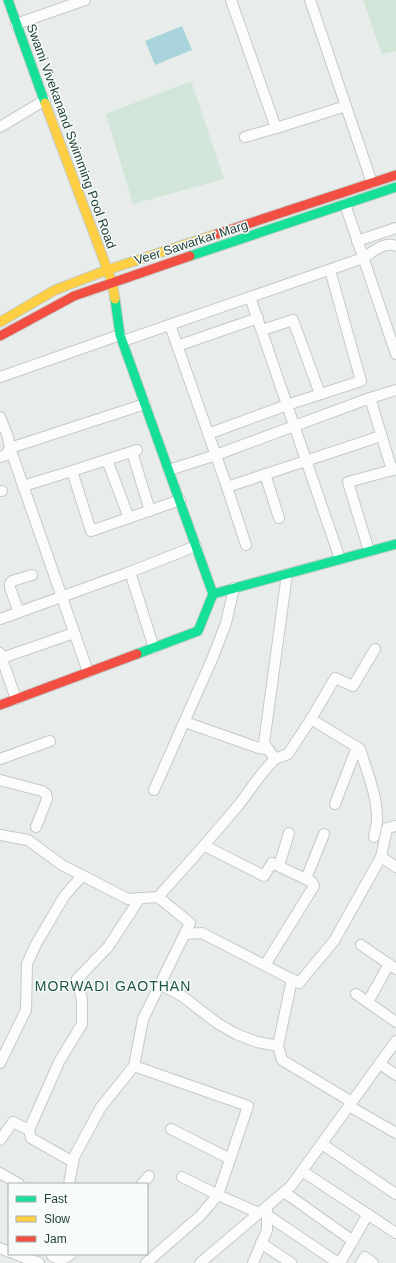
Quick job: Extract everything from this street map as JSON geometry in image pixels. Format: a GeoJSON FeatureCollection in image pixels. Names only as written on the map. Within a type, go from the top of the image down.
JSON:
{"type":"FeatureCollection","features":[{"type":"Feature","properties":{"kind":"street","name":"Swami Vivekanand Swimming Pool Road"},"geometry":{"type":"LineString","coordinates":[[8,0],[112,282],[122,338],[213,594]]}},
{"type":"Feature","properties":{"kind":"street"},"geometry":{"type":"LineString","coordinates":[[16,24],[85,0]]}},
{"type":"Feature","properties":{"kind":"street"},"geometry":{"type":"LineString","coordinates":[[231,0],[276,128]]}},
{"type":"Feature","properties":{"kind":"street"},"geometry":{"type":"LineString","coordinates":[[310,0],[372,183]]}},
{"type":"Feature","properties":{"kind":"street"},"geometry":{"type":"LineString","coordinates":[[0,127],[45,100]]}},
{"type":"Feature","properties":{"kind":"street"},"geometry":{"type":"LineString","coordinates":[[245,137],[346,106]]}},
{"type":"Feature","properties":{"kind":"street","name":"Veer Sawarkar Marg"},"geometry":{"type":"LineString","coordinates":[[0,322],[55,290],[107,270],[396,175]]}},
{"type":"Feature","properties":{"kind":"street","name":"Veer Sawarkar Marg"},"geometry":{"type":"LineString","coordinates":[[0,336],[74,296],[396,187]]}},
{"type":"Feature","properties":{"kind":"street"},"geometry":{"type":"LineString","coordinates":[[345,204],[396,354]]}},
{"type":"Feature","properties":{"kind":"street"},"geometry":{"type":"LineString","coordinates":[[357,241],[396,228]]}},
{"type":"Feature","properties":{"kind":"street"},"geometry":{"type":"LineString","coordinates":[[0,377],[122,338],[170,325],[330,270],[363,258],[385,244],[392,244],[396,246]]}},
{"type":"Feature","properties":{"kind":"street"},"geometry":{"type":"LineString","coordinates":[[208,434],[287,404],[361,381],[330,270]]}},
{"type":"Feature","properties":{"kind":"street"},"geometry":{"type":"LineString","coordinates":[[250,297],[340,559]]}},
{"type":"Feature","properties":{"kind":"street"},"geometry":{"type":"LineString","coordinates":[[177,346],[258,318]]}},
{"type":"Feature","properties":{"kind":"street"},"geometry":{"type":"LineString","coordinates":[[262,330],[293,320],[320,394]]}},
{"type":"Feature","properties":{"kind":"street"},"geometry":{"type":"LineString","coordinates":[[170,325],[216,455],[246,546]]}},
{"type":"Feature","properties":{"kind":"street"},"geometry":{"type":"LineString","coordinates":[[169,470],[216,455],[370,398],[396,390]]}},
{"type":"Feature","properties":{"kind":"street"},"geometry":{"type":"LineString","coordinates":[[369,551],[348,482],[394,469],[381,436],[370,398]]}},
{"type":"Feature","properties":{"kind":"street"},"geometry":{"type":"LineString","coordinates":[[0,457],[6,454],[10,448],[145,404]]}},
{"type":"Feature","properties":{"kind":"street"},"geometry":{"type":"LineString","coordinates":[[0,417],[8,436],[10,448],[88,672]]}},
{"type":"Feature","properties":{"kind":"street"},"geometry":{"type":"LineString","coordinates":[[227,487],[381,436]]}},
{"type":"Feature","properties":{"kind":"street"},"geometry":{"type":"LineString","coordinates":[[23,486],[72,472],[134,451],[150,511]]}},
{"type":"Feature","properties":{"kind":"street"},"geometry":{"type":"LineString","coordinates":[[107,460],[129,518]]}},
{"type":"Feature","properties":{"kind":"street"},"geometry":{"type":"LineString","coordinates":[[72,472],[91,531],[180,500]]}},
{"type":"Feature","properties":{"kind":"street"},"geometry":{"type":"LineString","coordinates":[[265,474],[279,518]]}},
{"type":"Feature","properties":{"kind":"street"},"geometry":{"type":"LineString","coordinates":[[0,705],[198,631],[213,594],[396,544]]}},
{"type":"Feature","properties":{"kind":"street"},"geometry":{"type":"LineString","coordinates":[[0,620],[196,546]]}},
{"type":"Feature","properties":{"kind":"street"},"geometry":{"type":"LineString","coordinates":[[130,572],[154,648]]}},
{"type":"Feature","properties":{"kind":"street"},"geometry":{"type":"LineString","coordinates":[[19,612],[10,588],[10,584],[12,581],[32,574]]}},
{"type":"Feature","properties":{"kind":"street"},"geometry":{"type":"LineString","coordinates":[[275,759],[264,743],[287,574]]}},
{"type":"Feature","properties":{"kind":"street"},"geometry":{"type":"LineString","coordinates":[[154,790],[185,722],[226,623],[234,588]]}},
{"type":"Feature","properties":{"kind":"street"},"geometry":{"type":"LineString","coordinates":[[16,699],[1,656],[74,633]]}},
{"type":"Feature","properties":{"kind":"street"},"geometry":{"type":"LineString","coordinates":[[158,897],[205,846],[248,794],[268,766],[275,759],[288,754],[335,678],[353,686],[375,649]]}},
{"type":"Feature","properties":{"kind":"street"},"geometry":{"type":"LineString","coordinates":[[311,719],[360,749],[370,781],[376,808],[377,822],[374,837]]}},
{"type":"Feature","properties":{"kind":"street"},"geometry":{"type":"LineString","coordinates":[[185,722],[260,748],[268,749]]}},
{"type":"Feature","properties":{"kind":"street"},"geometry":{"type":"LineString","coordinates":[[0,759],[50,741]]}},
{"type":"Feature","properties":{"kind":"street"},"geometry":{"type":"LineString","coordinates":[[335,804],[357,747]]}},
{"type":"Feature","properties":{"kind":"street"},"geometry":{"type":"LineString","coordinates":[[0,780],[42,791],[46,794],[47,799],[36,827]]}},
{"type":"Feature","properties":{"kind":"street"},"geometry":{"type":"LineString","coordinates":[[184,934],[202,933],[299,983],[334,941],[381,857],[387,828],[396,826]]}},
{"type":"Feature","properties":{"kind":"street"},"geometry":{"type":"LineString","coordinates":[[279,866],[289,832]]}},
{"type":"Feature","properties":{"kind":"street"},"geometry":{"type":"LineString","coordinates":[[306,879],[324,834]]}},
{"type":"Feature","properties":{"kind":"street"},"geometry":{"type":"LineString","coordinates":[[0,835],[28,840],[62,865],[128,899],[158,897],[190,922],[143,1019],[134,1066],[101,1107],[74,1157],[69,1183]]}},
{"type":"Feature","properties":{"kind":"street"},"geometry":{"type":"LineString","coordinates":[[205,846],[264,876],[272,863],[312,882],[314,886],[265,965]]}},
{"type":"Feature","properties":{"kind":"street"},"geometry":{"type":"LineString","coordinates":[[381,857],[396,867]]}},
{"type":"Feature","properties":{"kind":"street"},"geometry":{"type":"LineString","coordinates":[[0,1063],[26,1010],[27,964],[33,950],[65,895],[82,876]]}},
{"type":"Feature","properties":{"kind":"street"},"geometry":{"type":"LineString","coordinates":[[28,1130],[59,1062],[82,1024],[82,1000],[77,979],[108,947],[140,898]]}},
{"type":"Feature","properties":{"kind":"street"},"geometry":{"type":"LineString","coordinates":[[361,945],[392,966],[368,1002]]}},
{"type":"Feature","properties":{"kind":"street"},"geometry":{"type":"LineString","coordinates":[[292,980],[278,1046],[282,1060],[396,1133]]}},
{"type":"Feature","properties":{"kind":"street"},"geometry":{"type":"LineString","coordinates":[[160,984],[182,996],[218,1023],[236,1034],[257,1042],[278,1046]]}},
{"type":"Feature","properties":{"kind":"street"},"geometry":{"type":"LineString","coordinates":[[356,994],[396,1022]]}},
{"type":"Feature","properties":{"kind":"street"},"geometry":{"type":"LineString","coordinates":[[203,1262],[265,1212],[291,1186],[396,1041]]}},
{"type":"Feature","properties":{"kind":"street"},"geometry":{"type":"LineString","coordinates":[[380,1064],[396,1076]]}},
{"type":"Feature","properties":{"kind":"street"},"geometry":{"type":"LineString","coordinates":[[134,1066],[248,1106],[218,1195],[200,1216],[146,1263]]}},
{"type":"Feature","properties":{"kind":"street"},"geometry":{"type":"LineString","coordinates":[[0,1140],[13,1122],[28,1130],[31,1138],[73,1162]]}},
{"type":"Feature","properties":{"kind":"street"},"geometry":{"type":"LineString","coordinates":[[171,1129],[230,1159]]}},
{"type":"Feature","properties":{"kind":"street"},"geometry":{"type":"LineString","coordinates":[[322,1144],[396,1194]]}},
{"type":"Feature","properties":{"kind":"street"},"geometry":{"type":"LineString","coordinates":[[302,1171],[396,1233]]}},
{"type":"Feature","properties":{"kind":"street"},"geometry":{"type":"LineString","coordinates":[[0,1173],[17,1183]]}},
{"type":"Feature","properties":{"kind":"street"},"geometry":{"type":"LineString","coordinates":[[143,1183],[149,1176]]}},
{"type":"Feature","properties":{"kind":"street"},"geometry":{"type":"LineString","coordinates":[[182,1177],[218,1195],[265,1212],[339,1263],[368,1214]]}},
{"type":"Feature","properties":{"kind":"street"},"geometry":{"type":"LineString","coordinates":[[284,1192],[353,1241]]}},
{"type":"Feature","properties":{"kind":"street"},"geometry":{"type":"LineString","coordinates":[[253,1263],[267,1230],[265,1212]]}},
{"type":"Feature","properties":{"kind":"street"},"geometry":{"type":"LineString","coordinates":[[261,1243],[291,1263]]}},
{"type":"Feature","properties":{"kind":"street"},"geometry":{"type":"LineString","coordinates":[[18,1255],[39,1263]]}},
{"type":"Feature","properties":{"kind":"street"},"geometry":{"type":"LineString","coordinates":[[50,1258],[60,1260],[65,1259],[70,1255]]}},
{"type":"Feature","properties":{"kind":"street"},"geometry":{"type":"LineString","coordinates":[[361,1263],[365,1257],[373,1263]]}},
{"type":"Feature","properties":{"kind":"green space"},"geometry":{"type":"Polygon","coordinates":[[[363,0],[396,0],[396,51],[382,54],[363,0]]]}},
{"type":"Feature","properties":{"kind":"green space"},"geometry":{"type":"Polygon","coordinates":[[[191,81],[224,179],[133,204],[106,114],[191,81]]]}},
{"type":"Feature","properties":{"kind":"water"},"geometry":{"type":"Polygon","coordinates":[[[182,26],[192,50],[155,65],[145,41],[182,26]]]}},
{"type":"Feature","properties":{"kind":"traffic: fast"},"geometry":{"type":"LineString","coordinates":[[8,0],[45,103]]}},
{"type":"Feature","properties":{"kind":"traffic: fast"},"geometry":{"type":"LineString","coordinates":[[190,256],[396,187]]}},
{"type":"Feature","properties":{"kind":"traffic: fast"},"geometry":{"type":"LineString","coordinates":[[115,299],[120,335],[213,594],[198,631],[137,654]]}},
{"type":"Feature","properties":{"kind":"traffic: fast"},"geometry":{"type":"LineString","coordinates":[[213,594],[396,544]]}},
{"type":"Feature","properties":{"kind":"traffic: slow"},"geometry":{"type":"LineString","coordinates":[[45,103],[112,282],[115,299]]}},
{"type":"Feature","properties":{"kind":"traffic: slow"},"geometry":{"type":"LineString","coordinates":[[0,322],[55,290],[107,270],[217,234]]}},
{"type":"Feature","properties":{"kind":"traffic: jam"},"geometry":{"type":"LineString","coordinates":[[217,234],[396,175]]}},
{"type":"Feature","properties":{"kind":"traffic: jam"},"geometry":{"type":"LineString","coordinates":[[0,336],[74,296],[190,256]]}},
{"type":"Feature","properties":{"kind":"traffic: jam"},"geometry":{"type":"LineString","coordinates":[[0,705],[137,654]]}},
{"type":"Feature","properties":{"kind":"district","name":"MORWADI GAOTHAN"},"geometry":{"type":"Point","coordinates":[113,986]}}]}
